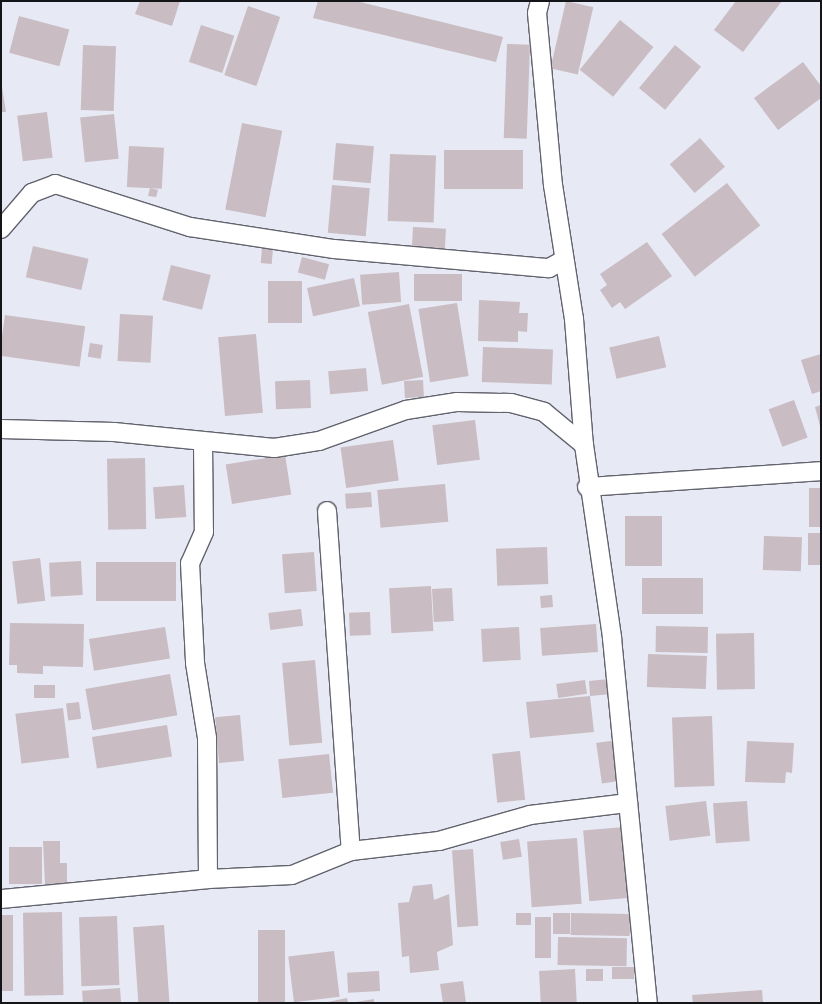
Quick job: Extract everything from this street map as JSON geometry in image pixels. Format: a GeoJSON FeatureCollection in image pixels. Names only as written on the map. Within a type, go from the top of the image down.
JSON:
{"type":"FeatureCollection","features":[{"type":"Feature","properties":{"kind":"street"},"geometry":{"type":"LineString","coordinates":[[540,1],[537,14],[587,487],[612,638],[648,1003]]}},
{"type":"Feature","properties":{"kind":"street"},"geometry":{"type":"LineString","coordinates":[[1,229],[8,213],[32,193],[55,184],[190,227],[334,249],[549,268],[564,260]]}},
{"type":"Feature","properties":{"kind":"street"},"geometry":{"type":"LineString","coordinates":[[1,429],[114,432],[203,443],[274,448],[319,441],[406,410],[457,402],[511,403],[544,412],[584,445]]}},
{"type":"Feature","properties":{"kind":"street"},"geometry":{"type":"LineString","coordinates":[[203,443],[204,532],[190,563],[195,663],[207,738],[208,879]]}},
{"type":"Feature","properties":{"kind":"street"},"geometry":{"type":"LineString","coordinates":[[587,487],[821,470]]}},
{"type":"Feature","properties":{"kind":"street"},"geometry":{"type":"LineString","coordinates":[[327,512],[351,851]]}},
{"type":"Feature","properties":{"kind":"street"},"geometry":{"type":"LineString","coordinates":[[1,899],[208,879],[292,875],[351,851],[439,842],[530,815],[628,803]]}},
{"type":"Feature","properties":{"kind":"building"},"geometry":{"type":"Polygon","coordinates":[[[140,1],[180,1],[172,26],[135,14],[140,1]]]}},
{"type":"Feature","properties":{"kind":"building"},"geometry":{"type":"Polygon","coordinates":[[[318,1],[356,1],[503,37],[496,62],[313,18],[318,1]]]}},
{"type":"Feature","properties":{"kind":"building"},"geometry":{"type":"Polygon","coordinates":[[[566,1],[593,7],[578,75],[550,68],[566,1]]]}},
{"type":"Feature","properties":{"kind":"building"},"geometry":{"type":"Polygon","coordinates":[[[736,1],[782,1],[743,52],[714,30],[736,1]]]}},
{"type":"Feature","properties":{"kind":"building"},"geometry":{"type":"Polygon","coordinates":[[[248,6],[280,17],[256,86],[224,75],[248,6]]]}},
{"type":"Feature","properties":{"kind":"building"},"geometry":{"type":"Polygon","coordinates":[[[19,16],[69,29],[59,66],[9,53],[19,16]]]}},
{"type":"Feature","properties":{"kind":"building"},"geometry":{"type":"Polygon","coordinates":[[[620,20],[653,47],[613,97],[580,70],[620,20]]]}},
{"type":"Feature","properties":{"kind":"building"},"geometry":{"type":"Polygon","coordinates":[[[201,25],[234,36],[222,73],[189,62],[201,25]]]}},
{"type":"Feature","properties":{"kind":"building"},"geometry":{"type":"Polygon","coordinates":[[[507,44],[530,45],[527,139],[504,138],[507,44]]]}},
{"type":"Feature","properties":{"kind":"building"},"geometry":{"type":"Polygon","coordinates":[[[83,45],[116,46],[114,111],[81,110],[83,45]]]}},
{"type":"Feature","properties":{"kind":"building"},"geometry":{"type":"Polygon","coordinates":[[[675,45],[701,67],[665,110],[639,88],[675,45]]]}},
{"type":"Feature","properties":{"kind":"building"},"geometry":{"type":"Polygon","coordinates":[[[803,62],[821,86],[821,98],[778,130],[754,98],[803,62]]]}},
{"type":"Feature","properties":{"kind":"building"},"geometry":{"type":"Polygon","coordinates":[[[1,81],[6,112],[1,112],[1,81]]]}},
{"type":"Feature","properties":{"kind":"building"},"geometry":{"type":"Polygon","coordinates":[[[47,112],[53,158],[23,161],[17,116],[47,112]]]}},
{"type":"Feature","properties":{"kind":"building"},"geometry":{"type":"Polygon","coordinates":[[[114,114],[119,159],[85,162],[80,118],[114,114]]]}},
{"type":"Feature","properties":{"kind":"building"},"geometry":{"type":"Polygon","coordinates":[[[242,123],[282,131],[265,217],[225,209],[242,123]]]}},
{"type":"Feature","properties":{"kind":"building"},"geometry":{"type":"Polygon","coordinates":[[[700,138],[725,167],[695,193],[670,164],[700,138]]]}},
{"type":"Feature","properties":{"kind":"building"},"geometry":{"type":"Polygon","coordinates":[[[336,143],[374,146],[371,183],[333,180],[336,143]]]}},
{"type":"Feature","properties":{"kind":"building"},"geometry":{"type":"Polygon","coordinates":[[[129,146],[164,148],[162,189],[127,187],[129,146]]]}},
{"type":"Feature","properties":{"kind":"building"},"geometry":{"type":"Polygon","coordinates":[[[444,150],[523,150],[523,189],[444,189],[444,150]]]}},
{"type":"Feature","properties":{"kind":"building"},"geometry":{"type":"Polygon","coordinates":[[[390,154],[436,156],[434,223],[388,221],[390,154]]]}},
{"type":"Feature","properties":{"kind":"building"},"geometry":{"type":"Polygon","coordinates":[[[727,183],[760,226],[695,277],[662,234],[727,183]]]}},
{"type":"Feature","properties":{"kind":"building"},"geometry":{"type":"Polygon","coordinates":[[[332,185],[370,188],[366,236],[328,233],[332,185]]]}},
{"type":"Feature","properties":{"kind":"building"},"geometry":{"type":"Polygon","coordinates":[[[150,188],[158,190],[156,197],[148,196],[150,188]]]}},
{"type":"Feature","properties":{"kind":"building"},"geometry":{"type":"Polygon","coordinates":[[[413,227],[446,229],[445,249],[412,247],[413,227]]]}},
{"type":"Feature","properties":{"kind":"building"},"geometry":{"type":"Polygon","coordinates":[[[647,242],[672,276],[625,309],[620,302],[612,308],[600,290],[607,285],[600,274],[647,242]]]}},
{"type":"Feature","properties":{"kind":"building"},"geometry":{"type":"Polygon","coordinates":[[[33,246],[89,259],[81,290],[26,277],[33,246]]]}},
{"type":"Feature","properties":{"kind":"building"},"geometry":{"type":"Polygon","coordinates":[[[262,248],[273,249],[272,264],[261,263],[262,248]]]}},
{"type":"Feature","properties":{"kind":"building"},"geometry":{"type":"Polygon","coordinates":[[[302,257],[329,264],[325,280],[298,272],[302,257]]]}},
{"type":"Feature","properties":{"kind":"building"},"geometry":{"type":"Polygon","coordinates":[[[171,265],[211,275],[202,310],[162,300],[171,265]]]}},
{"type":"Feature","properties":{"kind":"building"},"geometry":{"type":"Polygon","coordinates":[[[399,272],[401,302],[362,305],[360,275],[399,272]]]}},
{"type":"Feature","properties":{"kind":"building"},"geometry":{"type":"Polygon","coordinates":[[[414,274],[462,274],[462,301],[414,301],[414,274]]]}},
{"type":"Feature","properties":{"kind":"building"},"geometry":{"type":"Polygon","coordinates":[[[354,278],[360,306],[313,316],[307,288],[354,278]]]}},
{"type":"Feature","properties":{"kind":"building"},"geometry":{"type":"Polygon","coordinates":[[[268,281],[302,281],[302,323],[268,323],[268,281]]]}},
{"type":"Feature","properties":{"kind":"building"},"geometry":{"type":"Polygon","coordinates":[[[479,300],[520,302],[519,313],[528,313],[527,332],[518,331],[518,342],[478,341],[479,300]]]}},
{"type":"Feature","properties":{"kind":"building"},"geometry":{"type":"Polygon","coordinates":[[[457,303],[469,376],[430,382],[418,309],[457,303]]]}},
{"type":"Feature","properties":{"kind":"building"},"geometry":{"type":"Polygon","coordinates":[[[409,304],[423,377],[382,385],[368,312],[409,304]]]}},
{"type":"Feature","properties":{"kind":"building"},"geometry":{"type":"Polygon","coordinates":[[[120,314],[153,316],[150,363],[118,361],[120,314]]]}},
{"type":"Feature","properties":{"kind":"building"},"geometry":{"type":"Polygon","coordinates":[[[5,315],[85,326],[80,367],[1,356],[5,315]]]}},
{"type":"Feature","properties":{"kind":"building"},"geometry":{"type":"Polygon","coordinates":[[[256,334],[263,413],[225,416],[218,337],[256,334]]]}},
{"type":"Feature","properties":{"kind":"building"},"geometry":{"type":"Polygon","coordinates":[[[659,336],[666,367],[617,379],[609,347],[659,336]]]}},
{"type":"Feature","properties":{"kind":"building"},"geometry":{"type":"Polygon","coordinates":[[[90,343],[103,345],[101,359],[88,357],[90,343]]]}},
{"type":"Feature","properties":{"kind":"building"},"geometry":{"type":"Polygon","coordinates":[[[483,347],[553,349],[552,384],[482,382],[483,347]]]}},
{"type":"Feature","properties":{"kind":"building"},"geometry":{"type":"Polygon","coordinates":[[[821,354],[821,391],[812,394],[801,360],[821,354]]]}},
{"type":"Feature","properties":{"kind":"building"},"geometry":{"type":"Polygon","coordinates":[[[366,368],[368,391],[330,394],[328,371],[366,368]]]}},
{"type":"Feature","properties":{"kind":"building"},"geometry":{"type":"Polygon","coordinates":[[[310,380],[311,408],[276,409],[275,381],[310,380]]]}},
{"type":"Feature","properties":{"kind":"building"},"geometry":{"type":"Polygon","coordinates":[[[423,380],[424,397],[405,398],[404,381],[423,380]]]}},
{"type":"Feature","properties":{"kind":"building"},"geometry":{"type":"Polygon","coordinates":[[[794,400],[808,438],[782,447],[769,409],[794,400]]]}},
{"type":"Feature","properties":{"kind":"building"},"geometry":{"type":"Polygon","coordinates":[[[821,405],[821,426],[820,426],[815,407],[821,405]]]}},
{"type":"Feature","properties":{"kind":"building"},"geometry":{"type":"Polygon","coordinates":[[[475,420],[480,460],[437,465],[432,425],[475,420]]]}},
{"type":"Feature","properties":{"kind":"building"},"geometry":{"type":"Polygon","coordinates":[[[393,440],[399,481],[346,488],[341,447],[393,440]]]}},
{"type":"Feature","properties":{"kind":"building"},"geometry":{"type":"Polygon","coordinates":[[[285,455],[291,495],[232,504],[226,464],[285,455]]]}},
{"type":"Feature","properties":{"kind":"building"},"geometry":{"type":"Polygon","coordinates":[[[145,458],[146,529],[108,530],[107,459],[145,458]]]}},
{"type":"Feature","properties":{"kind":"building"},"geometry":{"type":"Polygon","coordinates":[[[445,484],[448,522],[381,528],[377,490],[445,484]]]}},
{"type":"Feature","properties":{"kind":"building"},"geometry":{"type":"Polygon","coordinates":[[[184,485],[186,517],[155,519],[153,487],[184,485]]]}},
{"type":"Feature","properties":{"kind":"building"},"geometry":{"type":"Polygon","coordinates":[[[809,488],[821,488],[821,527],[809,527],[809,488]]]}},
{"type":"Feature","properties":{"kind":"building"},"geometry":{"type":"Polygon","coordinates":[[[371,492],[372,507],[346,509],[345,494],[371,492]]]}},
{"type":"Feature","properties":{"kind":"building"},"geometry":{"type":"Polygon","coordinates":[[[625,516],[662,516],[662,566],[625,566],[625,516]]]}},
{"type":"Feature","properties":{"kind":"building"},"geometry":{"type":"Polygon","coordinates":[[[808,533],[821,533],[821,565],[808,565],[808,533]]]}},
{"type":"Feature","properties":{"kind":"building"},"geometry":{"type":"Polygon","coordinates":[[[764,536],[802,537],[801,571],[763,570],[764,536]]]}},
{"type":"Feature","properties":{"kind":"building"},"geometry":{"type":"Polygon","coordinates":[[[547,547],[548,584],[497,586],[496,549],[547,547]]]}},
{"type":"Feature","properties":{"kind":"building"},"geometry":{"type":"Polygon","coordinates":[[[314,552],[317,591],[285,593],[282,554],[314,552]]]}},
{"type":"Feature","properties":{"kind":"building"},"geometry":{"type":"Polygon","coordinates":[[[40,558],[45,601],[17,604],[12,561],[40,558]]]}},
{"type":"Feature","properties":{"kind":"building"},"geometry":{"type":"Polygon","coordinates":[[[81,561],[83,595],[51,597],[49,563],[81,561]]]}},
{"type":"Feature","properties":{"kind":"building"},"geometry":{"type":"Polygon","coordinates":[[[96,562],[176,562],[176,601],[96,601],[96,562]]]}},
{"type":"Feature","properties":{"kind":"building"},"geometry":{"type":"Polygon","coordinates":[[[642,578],[703,578],[703,614],[642,614],[642,578]]]}},
{"type":"Feature","properties":{"kind":"building"},"geometry":{"type":"Polygon","coordinates":[[[431,586],[433,631],[391,633],[389,588],[431,586]]]}},
{"type":"Feature","properties":{"kind":"building"},"geometry":{"type":"Polygon","coordinates":[[[452,588],[454,621],[434,622],[432,589],[452,588]]]}},
{"type":"Feature","properties":{"kind":"building"},"geometry":{"type":"Polygon","coordinates":[[[552,595],[553,607],[541,608],[540,596],[552,595]]]}},
{"type":"Feature","properties":{"kind":"building"},"geometry":{"type":"Polygon","coordinates":[[[301,609],[303,626],[270,630],[268,613],[301,609]]]}},
{"type":"Feature","properties":{"kind":"building"},"geometry":{"type":"Polygon","coordinates":[[[370,612],[371,635],[350,636],[349,613],[370,612]]]}},
{"type":"Feature","properties":{"kind":"building"},"geometry":{"type":"Polygon","coordinates":[[[10,623],[84,624],[83,667],[43,666],[43,674],[17,673],[17,665],[9,665],[10,623]]]}},
{"type":"Feature","properties":{"kind":"building"},"geometry":{"type":"Polygon","coordinates":[[[596,624],[598,652],[542,656],[540,628],[596,624]]]}},
{"type":"Feature","properties":{"kind":"building"},"geometry":{"type":"Polygon","coordinates":[[[656,626],[708,627],[708,653],[656,652],[656,626]]]}},
{"type":"Feature","properties":{"kind":"building"},"geometry":{"type":"Polygon","coordinates":[[[165,627],[170,659],[94,671],[89,639],[165,627]]]}},
{"type":"Feature","properties":{"kind":"building"},"geometry":{"type":"Polygon","coordinates":[[[519,627],[521,660],[483,662],[481,629],[519,627]]]}},
{"type":"Feature","properties":{"kind":"building"},"geometry":{"type":"Polygon","coordinates":[[[754,633],[755,689],[717,690],[716,634],[754,633]]]}},
{"type":"Feature","properties":{"kind":"building"},"geometry":{"type":"Polygon","coordinates":[[[648,654],[707,656],[706,689],[647,687],[648,654]]]}},
{"type":"Feature","properties":{"kind":"building"},"geometry":{"type":"Polygon","coordinates":[[[315,660],[322,743],[289,746],[282,663],[315,660]]]}},
{"type":"Feature","properties":{"kind":"building"},"geometry":{"type":"Polygon","coordinates":[[[170,674],[177,715],[93,730],[85,689],[170,674]]]}},
{"type":"Feature","properties":{"kind":"building"},"geometry":{"type":"Polygon","coordinates":[[[609,679],[611,694],[590,696],[589,681],[609,679]]]}},
{"type":"Feature","properties":{"kind":"building"},"geometry":{"type":"Polygon","coordinates":[[[585,680],[587,694],[558,698],[556,684],[585,680]]]}},
{"type":"Feature","properties":{"kind":"building"},"geometry":{"type":"Polygon","coordinates":[[[34,685],[55,685],[55,698],[34,698],[34,685]]]}},
{"type":"Feature","properties":{"kind":"building"},"geometry":{"type":"Polygon","coordinates":[[[590,696],[594,732],[530,738],[526,702],[590,696]]]}},
{"type":"Feature","properties":{"kind":"building"},"geometry":{"type":"Polygon","coordinates":[[[79,702],[81,719],[68,720],[66,704],[79,702]]]}},
{"type":"Feature","properties":{"kind":"building"},"geometry":{"type":"Polygon","coordinates":[[[63,708],[69,758],[21,763],[15,714],[63,708]]]}},
{"type":"Feature","properties":{"kind":"building"},"geometry":{"type":"Polygon","coordinates":[[[240,715],[244,761],[219,763],[215,717],[240,715]]]}},
{"type":"Feature","properties":{"kind":"building"},"geometry":{"type":"Polygon","coordinates":[[[712,716],[714,786],[674,787],[672,717],[712,716]]]}},
{"type":"Feature","properties":{"kind":"building"},"geometry":{"type":"Polygon","coordinates":[[[167,725],[172,757],[97,768],[92,737],[167,725]]]}},
{"type":"Feature","properties":{"kind":"building"},"geometry":{"type":"Polygon","coordinates":[[[617,740],[623,781],[602,784],[596,743],[617,740]]]}},
{"type":"Feature","properties":{"kind":"building"},"geometry":{"type":"Polygon","coordinates":[[[747,741],[794,743],[792,773],[786,772],[785,783],[745,782],[747,741]]]}},
{"type":"Feature","properties":{"kind":"building"},"geometry":{"type":"Polygon","coordinates":[[[520,751],[525,800],[497,803],[492,754],[520,751]]]}},
{"type":"Feature","properties":{"kind":"building"},"geometry":{"type":"Polygon","coordinates":[[[329,754],[333,793],[282,798],[278,759],[329,754]]]}},
{"type":"Feature","properties":{"kind":"building"},"geometry":{"type":"Polygon","coordinates":[[[706,801],[710,836],[670,841],[665,806],[706,801]]]}},
{"type":"Feature","properties":{"kind":"building"},"geometry":{"type":"Polygon","coordinates":[[[747,801],[750,841],[716,843],[713,803],[747,801]]]}},
{"type":"Feature","properties":{"kind":"building"},"geometry":{"type":"Polygon","coordinates":[[[624,827],[630,898],[589,901],[583,831],[624,827]]]}},
{"type":"Feature","properties":{"kind":"building"},"geometry":{"type":"Polygon","coordinates":[[[577,838],[582,904],[532,907],[527,841],[577,838]]]}},
{"type":"Feature","properties":{"kind":"building"},"geometry":{"type":"Polygon","coordinates":[[[519,839],[522,857],[503,860],[500,842],[519,839]]]}},
{"type":"Feature","properties":{"kind":"building"},"geometry":{"type":"Polygon","coordinates":[[[43,841],[60,841],[60,863],[67,863],[67,884],[45,884],[43,841]]]}},
{"type":"Feature","properties":{"kind":"building"},"geometry":{"type":"Polygon","coordinates":[[[9,847],[42,847],[42,884],[9,884],[9,847]]]}},
{"type":"Feature","properties":{"kind":"building"},"geometry":{"type":"Polygon","coordinates":[[[473,849],[478,926],[457,927],[452,850],[473,849]]]}},
{"type":"Feature","properties":{"kind":"building"},"geometry":{"type":"Polygon","coordinates":[[[432,884],[434,900],[449,894],[453,945],[437,952],[439,970],[410,973],[409,956],[402,957],[398,903],[409,902],[413,886],[432,884]]]}},
{"type":"Feature","properties":{"kind":"building"},"geometry":{"type":"Polygon","coordinates":[[[62,912],[63,995],[24,996],[23,913],[62,912]]]}},
{"type":"Feature","properties":{"kind":"building"},"geometry":{"type":"Polygon","coordinates":[[[516,913],[531,913],[531,925],[516,925],[516,913]]]}},
{"type":"Feature","properties":{"kind":"building"},"geometry":{"type":"Polygon","coordinates":[[[553,913],[570,913],[570,934],[553,934],[553,913]]]}},
{"type":"Feature","properties":{"kind":"building"},"geometry":{"type":"Polygon","coordinates":[[[553,913],[570,913],[570,934],[553,934],[553,913]]]}},
{"type":"Feature","properties":{"kind":"building"},"geometry":{"type":"Polygon","coordinates":[[[1,915],[13,915],[13,991],[1,991],[1,915]]]}},
{"type":"Feature","properties":{"kind":"building"},"geometry":{"type":"Polygon","coordinates":[[[117,916],[119,985],[81,986],[79,917],[117,916]]]}},
{"type":"Feature","properties":{"kind":"building"},"geometry":{"type":"Polygon","coordinates":[[[535,917],[551,917],[551,958],[535,958],[535,917]]]}},
{"type":"Feature","properties":{"kind":"building"},"geometry":{"type":"Polygon","coordinates":[[[164,925],[169,1003],[138,1003],[133,927],[164,925]]]}},
{"type":"Feature","properties":{"kind":"building"},"geometry":{"type":"Polygon","coordinates":[[[258,930],[285,930],[285,1003],[258,1003],[258,930]]]}},
{"type":"Feature","properties":{"kind":"building"},"geometry":{"type":"Polygon","coordinates":[[[558,937],[627,938],[627,966],[558,965],[558,937]]]}},
{"type":"Feature","properties":{"kind":"building"},"geometry":{"type":"Polygon","coordinates":[[[334,951],[340,997],[294,1002],[288,957],[334,951]]]}},
{"type":"Feature","properties":{"kind":"building"},"geometry":{"type":"Polygon","coordinates":[[[612,967],[634,967],[634,979],[612,979],[612,967]]]}},
{"type":"Feature","properties":{"kind":"building"},"geometry":{"type":"Polygon","coordinates":[[[575,969],[577,1002],[541,1003],[539,971],[575,969]]]}},
{"type":"Feature","properties":{"kind":"building"},"geometry":{"type":"Polygon","coordinates":[[[586,969],[603,969],[603,981],[586,981],[586,969]]]}},
{"type":"Feature","properties":{"kind":"building"},"geometry":{"type":"Polygon","coordinates":[[[379,971],[380,991],[348,993],[347,973],[379,971]]]}},
{"type":"Feature","properties":{"kind":"building"},"geometry":{"type":"Polygon","coordinates":[[[463,981],[466,1003],[443,1003],[440,984],[463,981]]]}},
{"type":"Feature","properties":{"kind":"building"},"geometry":{"type":"Polygon","coordinates":[[[120,988],[121,1003],[83,1003],[82,991],[120,988]]]}},
{"type":"Feature","properties":{"kind":"building"},"geometry":{"type":"Polygon","coordinates":[[[762,990],[763,1003],[693,1003],[692,995],[762,990]]]}},
{"type":"Feature","properties":{"kind":"building"},"geometry":{"type":"Polygon","coordinates":[[[347,998],[348,1003],[328,1003],[328,1002],[347,998]]]}},
{"type":"Feature","properties":{"kind":"building"},"geometry":{"type":"Polygon","coordinates":[[[374,999],[374,1003],[356,1003],[356,1002],[374,999]]]}}]}
